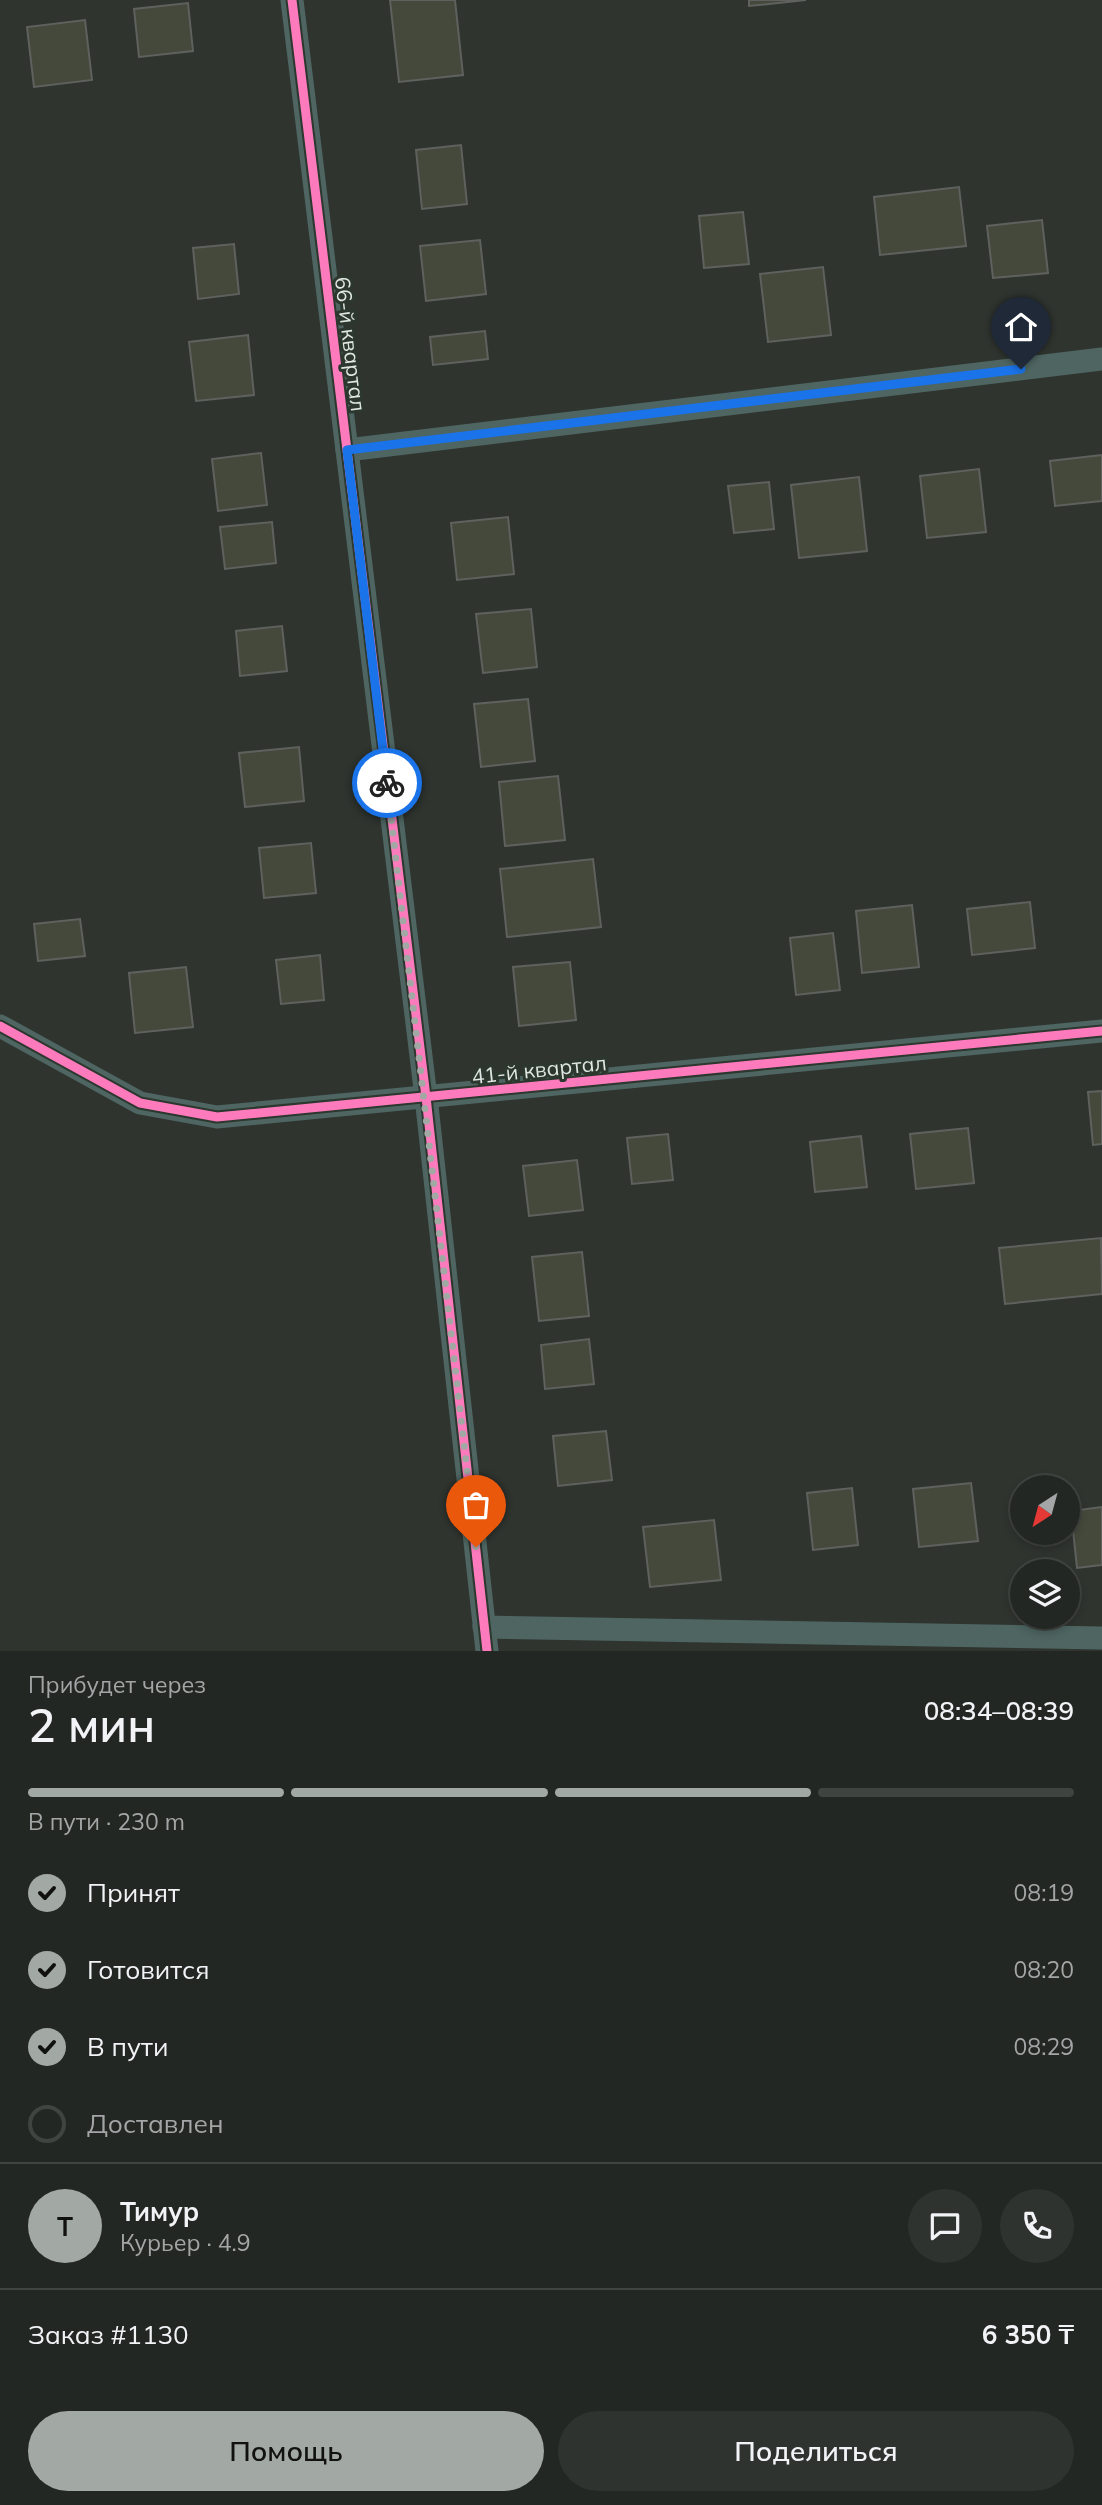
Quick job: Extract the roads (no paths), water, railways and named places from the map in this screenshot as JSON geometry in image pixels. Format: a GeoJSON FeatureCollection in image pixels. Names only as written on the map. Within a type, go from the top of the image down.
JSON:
{"type":"FeatureCollection","features":[{"type":"Feature","properties":{"kind":"street","name":"66-й квартал"},"geometry":{"type":"LineString","coordinates":[[292,0],[426,1097],[487,1651]]}},
{"type":"Feature","properties":{"kind":"street"},"geometry":{"type":"LineString","coordinates":[[347,450],[1102,359]]}},
{"type":"Feature","properties":{"kind":"street","name":"41-й квартал"},"geometry":{"type":"LineString","coordinates":[[0,1026],[140,1103],[218,1117],[1102,1031]]}},
{"type":"Feature","properties":{"kind":"street"},"geometry":{"type":"LineString","coordinates":[[484,1627],[1102,1638]]}}]}
